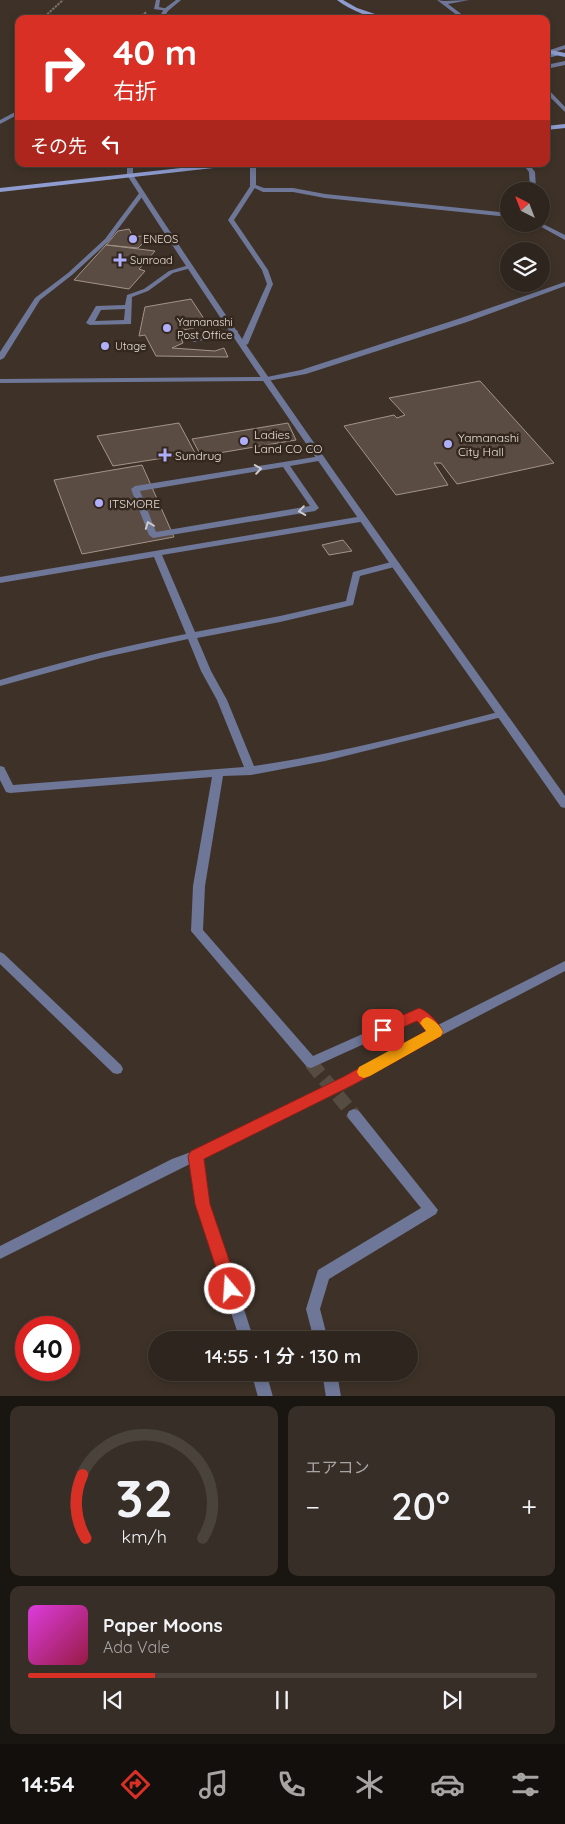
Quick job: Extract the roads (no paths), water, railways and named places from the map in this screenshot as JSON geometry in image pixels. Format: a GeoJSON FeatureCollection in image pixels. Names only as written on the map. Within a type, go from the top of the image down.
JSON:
{"type":"FeatureCollection","features":[{"type":"Feature","properties":{"kind":"main road"},"geometry":{"type":"LineString","coordinates":[[338,0],[355,9],[375,15]]}},
{"type":"Feature","properties":{"kind":"main road"},"geometry":{"type":"LineString","coordinates":[[550,51],[565,55]]}},
{"type":"Feature","properties":{"kind":"main road"},"geometry":{"type":"LineString","coordinates":[[550,128],[565,126]]}},
{"type":"Feature","properties":{"kind":"main road"},"geometry":{"type":"LineString","coordinates":[[0,190],[203,167]]}},
{"type":"Feature","properties":{"kind":"street"},"geometry":{"type":"LineString","coordinates":[[158,0],[156,8],[166,10]]}},
{"type":"Feature","properties":{"kind":"street"},"geometry":{"type":"LineString","coordinates":[[163,15],[179,0]]}},
{"type":"Feature","properties":{"kind":"street"},"geometry":{"type":"LineString","coordinates":[[441,2],[467,0]]}},
{"type":"Feature","properties":{"kind":"street"},"geometry":{"type":"LineString","coordinates":[[441,2],[460,15]]}},
{"type":"Feature","properties":{"kind":"street"},"geometry":{"type":"LineString","coordinates":[[550,51],[565,47]]}},
{"type":"Feature","properties":{"kind":"street"},"geometry":{"type":"LineString","coordinates":[[550,66],[565,63]]}},
{"type":"Feature","properties":{"kind":"street"},"geometry":{"type":"LineString","coordinates":[[550,93],[565,110]]}},
{"type":"Feature","properties":{"kind":"street"},"geometry":{"type":"LineString","coordinates":[[0,122],[15,116]]}},
{"type":"Feature","properties":{"kind":"street"},"geometry":{"type":"LineString","coordinates":[[130,167],[130,175],[189,267],[244,344],[363,519],[565,804]]}},
{"type":"Feature","properties":{"kind":"street"},"geometry":{"type":"LineString","coordinates":[[244,344],[270,284],[266,270],[231,220],[253,186],[253,167]]}},
{"type":"Feature","properties":{"kind":"street"},"geometry":{"type":"LineString","coordinates":[[528,167],[532,172],[533,182]]}},
{"type":"Feature","properties":{"kind":"street"},"geometry":{"type":"LineString","coordinates":[[253,186],[263,190],[293,190],[325,196],[500,214]]}},
{"type":"Feature","properties":{"kind":"street"},"geometry":{"type":"LineString","coordinates":[[0,358],[37,299],[70,274],[106,240],[142,193]]}},
{"type":"Feature","properties":{"kind":"street"},"geometry":{"type":"LineString","coordinates":[[550,230],[565,238]]}},
{"type":"Feature","properties":{"kind":"street"},"geometry":{"type":"LineString","coordinates":[[129,307],[100,308],[90,323],[128,322],[129,307],[129,296],[146,290],[171,272],[189,267]]}},
{"type":"Feature","properties":{"kind":"street"},"geometry":{"type":"LineString","coordinates":[[0,381],[267,379],[322,366],[464,320],[565,284]]}},
{"type":"Feature","properties":{"kind":"street"},"geometry":{"type":"LineString","coordinates":[[194,340],[234,331]]}},
{"type":"Feature","properties":{"kind":"street"},"geometry":{"type":"LineString","coordinates":[[285,464],[315,508],[153,535],[136,489],[285,464],[321,458]]}},
{"type":"Feature","properties":{"kind":"street"},"geometry":{"type":"LineString","coordinates":[[0,580],[363,519]]}},
{"type":"Feature","properties":{"kind":"street"},"geometry":{"type":"LineString","coordinates":[[158,553],[206,671],[222,700],[251,771]]}},
{"type":"Feature","properties":{"kind":"street"},"geometry":{"type":"LineString","coordinates":[[0,682],[69,663],[163,641],[193,637],[317,612],[350,603],[356,574],[395,564]]}},
{"type":"Feature","properties":{"kind":"street"},"geometry":{"type":"LineString","coordinates":[[0,770],[10,789],[251,771],[368,748],[502,714]]}},
{"type":"Feature","properties":{"kind":"street"},"geometry":{"type":"LineString","coordinates":[[218,774],[199,886],[197,931],[311,1063],[419,1014],[436,1032]]}},
{"type":"Feature","properties":{"kind":"street"},"geometry":{"type":"LineString","coordinates":[[0,957],[117,1070]]}},
{"type":"Feature","properties":{"kind":"street"},"geometry":{"type":"LineString","coordinates":[[0,1253],[177,1163],[196,1156],[348,1081],[436,1032],[565,966]]}},
{"type":"Feature","properties":{"kind":"street"},"geometry":{"type":"LineString","coordinates":[[319,1331],[313,1309],[323,1275],[431,1210],[354,1115]]}},
{"type":"Feature","properties":{"kind":"street"},"geometry":{"type":"LineString","coordinates":[[196,1156],[202,1204],[244,1331]]}},
{"type":"Feature","properties":{"kind":"street"},"geometry":{"type":"LineString","coordinates":[[261,1381],[266,1396]]}},
{"type":"Feature","properties":{"kind":"street"},"geometry":{"type":"LineString","coordinates":[[330,1381],[334,1396]]}},
{"type":"Feature","properties":{"kind":"waterway"},"geometry":{"type":"LineString","coordinates":[[550,56],[557,54]]}},
{"type":"Feature","properties":{"kind":"tunnel"},"geometry":{"type":"LineString","coordinates":[[311,1063],[354,1115]]}},
{"type":"Feature","properties":{"kind":"place","name":"ENEOS"},"geometry":{"type":"Point","coordinates":[133,239]}},
{"type":"Feature","properties":{"kind":"place","name":"Sunroad"},"geometry":{"type":"Point","coordinates":[120,260]}},
{"type":"Feature","properties":{"kind":"place","name":"Yamanashi Post Office"},"geometry":{"type":"Point","coordinates":[167,328]}},
{"type":"Feature","properties":{"kind":"place","name":"Utage"},"geometry":{"type":"Point","coordinates":[105,346]}},
{"type":"Feature","properties":{"kind":"place","name":"Ladies Land CO CO"},"geometry":{"type":"Point","coordinates":[244,441]}},
{"type":"Feature","properties":{"kind":"place","name":"Yamanashi City Hall"},"geometry":{"type":"Point","coordinates":[448,444]}},
{"type":"Feature","properties":{"kind":"place","name":"Sundrug"},"geometry":{"type":"Point","coordinates":[165,455]}},
{"type":"Feature","properties":{"kind":"place","name":"ITSMORE"},"geometry":{"type":"Point","coordinates":[99,503]}}]}
